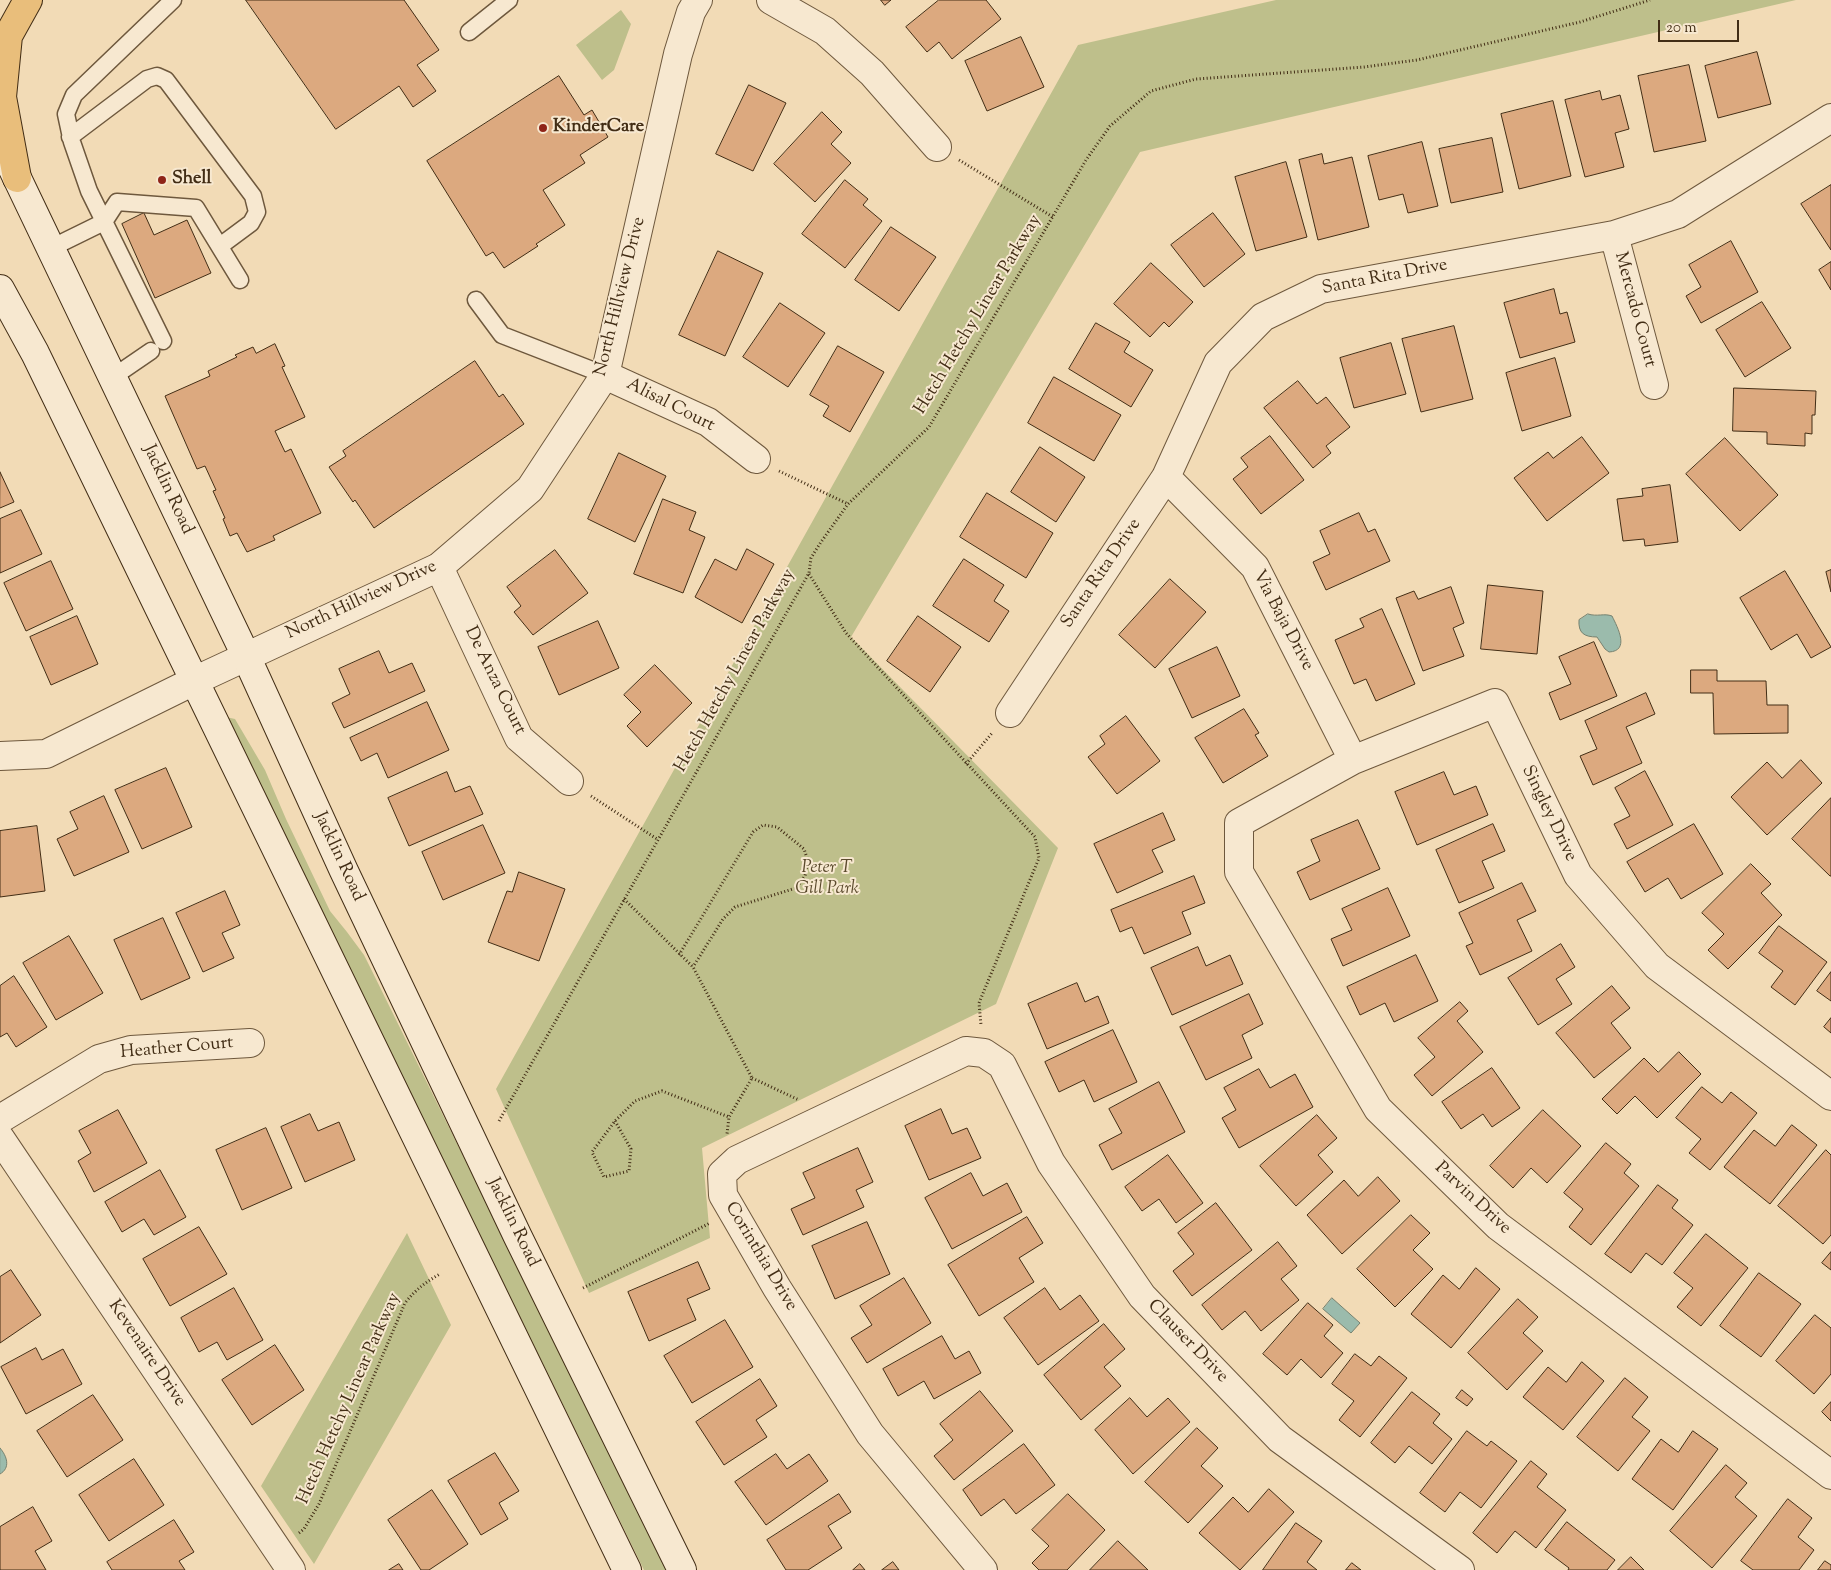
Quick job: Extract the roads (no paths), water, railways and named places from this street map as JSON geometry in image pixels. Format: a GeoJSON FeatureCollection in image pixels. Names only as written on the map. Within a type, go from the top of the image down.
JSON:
{"type":"FeatureCollection","features":[{"type":"Feature","properties":{"kind":"highway"},"geometry":{"type":"LineString","coordinates":[[17,178],[2,97],[8,36],[28,0]]}},
{"type":"Feature","properties":{"kind":"street","name":"North Hillview Drive"},"geometry":{"type":"LineString","coordinates":[[0,756],[46,754],[246,656],[439,567],[530,489],[606,375],[678,54],[691,12],[698,0]]}},
{"type":"Feature","properties":{"kind":"street"},"geometry":{"type":"LineString","coordinates":[[771,0],[825,31],[872,73],[937,147]]}},
{"type":"Feature","properties":{"kind":"street","name":"Santa Rita Drive"},"geometry":{"type":"LineString","coordinates":[[1010,713],[1166,477],[1218,363],[1264,317],[1321,289],[1614,235],[1678,214],[1831,118]]}},
{"type":"Feature","properties":{"kind":"street","name":"Jacklin Road"},"geometry":{"type":"LineString","coordinates":[[0,142],[246,656],[344,871],[518,1237],[682,1570]]}},
{"type":"Feature","properties":{"kind":"street","name":"Mercado Court"},"geometry":{"type":"LineString","coordinates":[[1614,235],[1654,385]]}},
{"type":"Feature","properties":{"kind":"street"},"geometry":{"type":"LineString","coordinates":[[0,289],[35,353],[627,1570]]}},
{"type":"Feature","properties":{"kind":"street","name":"Alisal Court"},"geometry":{"type":"LineString","coordinates":[[606,375],[708,422],[756,459]]}},
{"type":"Feature","properties":{"kind":"street","name":"Via Baja Drive"},"geometry":{"type":"LineString","coordinates":[[1166,477],[1255,567],[1353,760]]}},
{"type":"Feature","properties":{"kind":"street","name":"De Anza Court"},"geometry":{"type":"LineString","coordinates":[[439,567],[519,738],[569,781]]}},
{"type":"Feature","properties":{"kind":"street","name":"Singley Drive"},"geometry":{"type":"LineString","coordinates":[[1239,823],[1353,760],[1495,703],[1578,875],[1658,966],[1831,1096]]}},
{"type":"Feature","properties":{"kind":"street","name":"Parvin Drive"},"geometry":{"type":"LineString","coordinates":[[1239,823],[1239,872],[1378,1108],[1498,1226],[1831,1474]]}},
{"type":"Feature","properties":{"kind":"street","name":"Heather Court"},"geometry":{"type":"LineString","coordinates":[[0,1119],[98,1060],[131,1050],[250,1043]]}},
{"type":"Feature","properties":{"kind":"street","name":"Clauser Drive"},"geometry":{"type":"LineString","coordinates":[[722,1174],[737,1160],[966,1051],[984,1053],[1002,1065],[1051,1163],[1142,1296],[1280,1439],[1460,1570]]}},
{"type":"Feature","properties":{"kind":"street","name":"Kevenaire Drive"},"geometry":{"type":"LineString","coordinates":[[0,1138],[291,1570]]}},
{"type":"Feature","properties":{"kind":"street","name":"Corinthia Drive"},"geometry":{"type":"LineString","coordinates":[[722,1174],[723,1195],[777,1288],[870,1434],[983,1570]]}},
{"type":"Feature","properties":{"kind":"lane"},"geometry":{"type":"LineString","coordinates":[[113,377],[157,346],[89,191],[70,137],[66,114],[74,95],[173,0]]}},
{"type":"Feature","properties":{"kind":"lane"},"geometry":{"type":"LineString","coordinates":[[469,32],[509,0]]}},
{"type":"Feature","properties":{"kind":"lane"},"geometry":{"type":"LineString","coordinates":[[70,137],[147,79],[157,76],[166,80],[253,196],[258,212],[251,223],[220,246]]}},
{"type":"Feature","properties":{"kind":"lane"},"geometry":{"type":"LineString","coordinates":[[51,248],[104,222],[117,202],[196,208],[240,280]]}},
{"type":"Feature","properties":{"kind":"lane"},"geometry":{"type":"LineString","coordinates":[[476,300],[502,335],[606,375]]}},
{"type":"Feature","properties":{"kind":"place","name":"KinderCare"},"geometry":{"type":"Point","coordinates":[543,128]}},
{"type":"Feature","properties":{"kind":"place","name":"Shell"},"geometry":{"type":"Point","coordinates":[162,180]}},
{"type":"Feature","properties":{"kind":"park label","name":"Peter T Gill Park"},"geometry":{"type":"Point","coordinates":[827,880]}}]}
